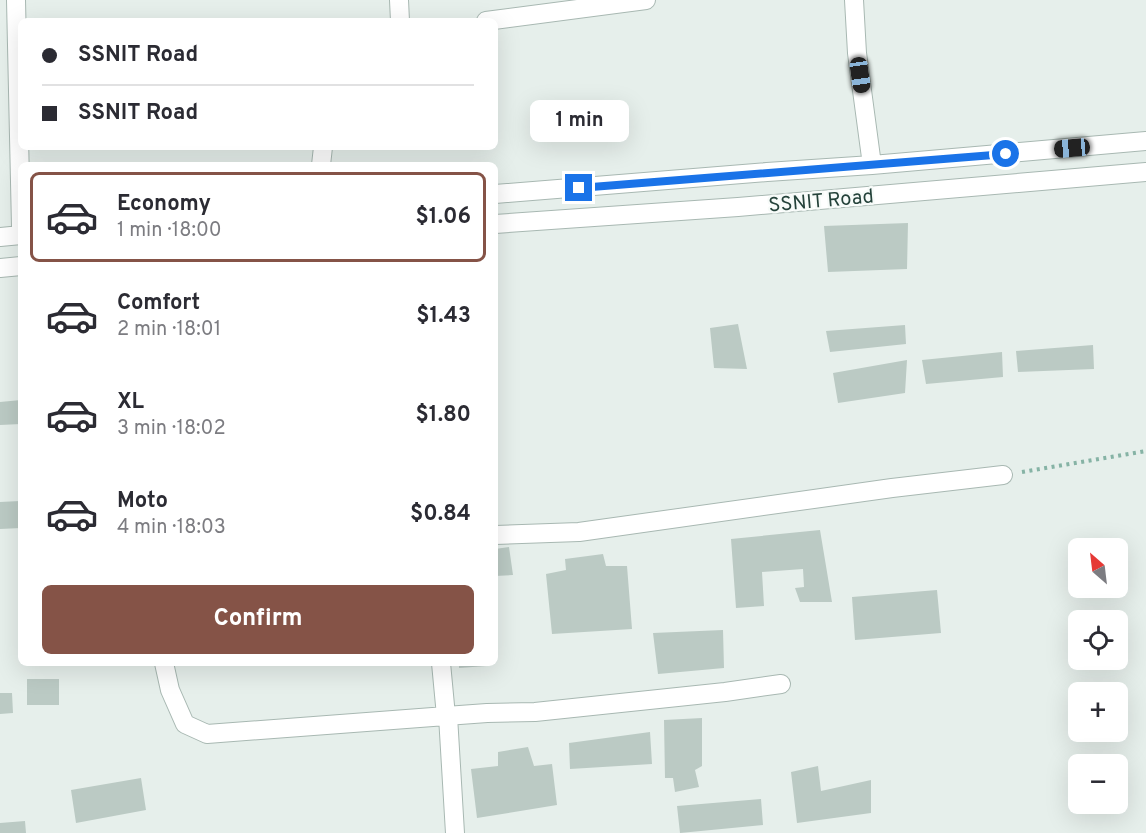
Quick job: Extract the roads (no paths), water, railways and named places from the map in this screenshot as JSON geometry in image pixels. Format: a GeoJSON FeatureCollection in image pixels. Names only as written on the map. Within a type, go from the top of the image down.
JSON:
{"type":"FeatureCollection","features":[{"type":"Feature","properties":{"kind":"street"},"geometry":{"type":"LineString","coordinates":[[16,0],[18,62]]}},
{"type":"Feature","properties":{"kind":"street"},"geometry":{"type":"LineString","coordinates":[[399,0],[400,18]]}},
{"type":"Feature","properties":{"kind":"street"},"geometry":{"type":"LineString","coordinates":[[498,19],[646,0]]}},
{"type":"Feature","properties":{"kind":"street"},"geometry":{"type":"LineString","coordinates":[[854,0],[857,53],[872,165]]}},
{"type":"Feature","properties":{"kind":"street","name":"SSNIT Road"},"geometry":{"type":"LineString","coordinates":[[498,194],[1146,141]]}},
{"type":"Feature","properties":{"kind":"street","name":"SSNIT Road"},"geometry":{"type":"LineString","coordinates":[[498,224],[738,207],[1146,172]]}},
{"type":"Feature","properties":{"kind":"street"},"geometry":{"type":"LineString","coordinates":[[0,237],[18,235]]}},
{"type":"Feature","properties":{"kind":"street"},"geometry":{"type":"LineString","coordinates":[[0,268],[18,266]]}},
{"type":"Feature","properties":{"kind":"street"},"geometry":{"type":"LineString","coordinates":[[498,535],[579,532],[892,488],[1003,475]]}},
{"type":"Feature","properties":{"kind":"street"},"geometry":{"type":"LineString","coordinates":[[165,666],[170,690],[185,724],[207,734],[447,716],[535,712],[781,684]]}},
{"type":"Feature","properties":{"kind":"street"},"geometry":{"type":"LineString","coordinates":[[441,666],[455,833]]}}]}
